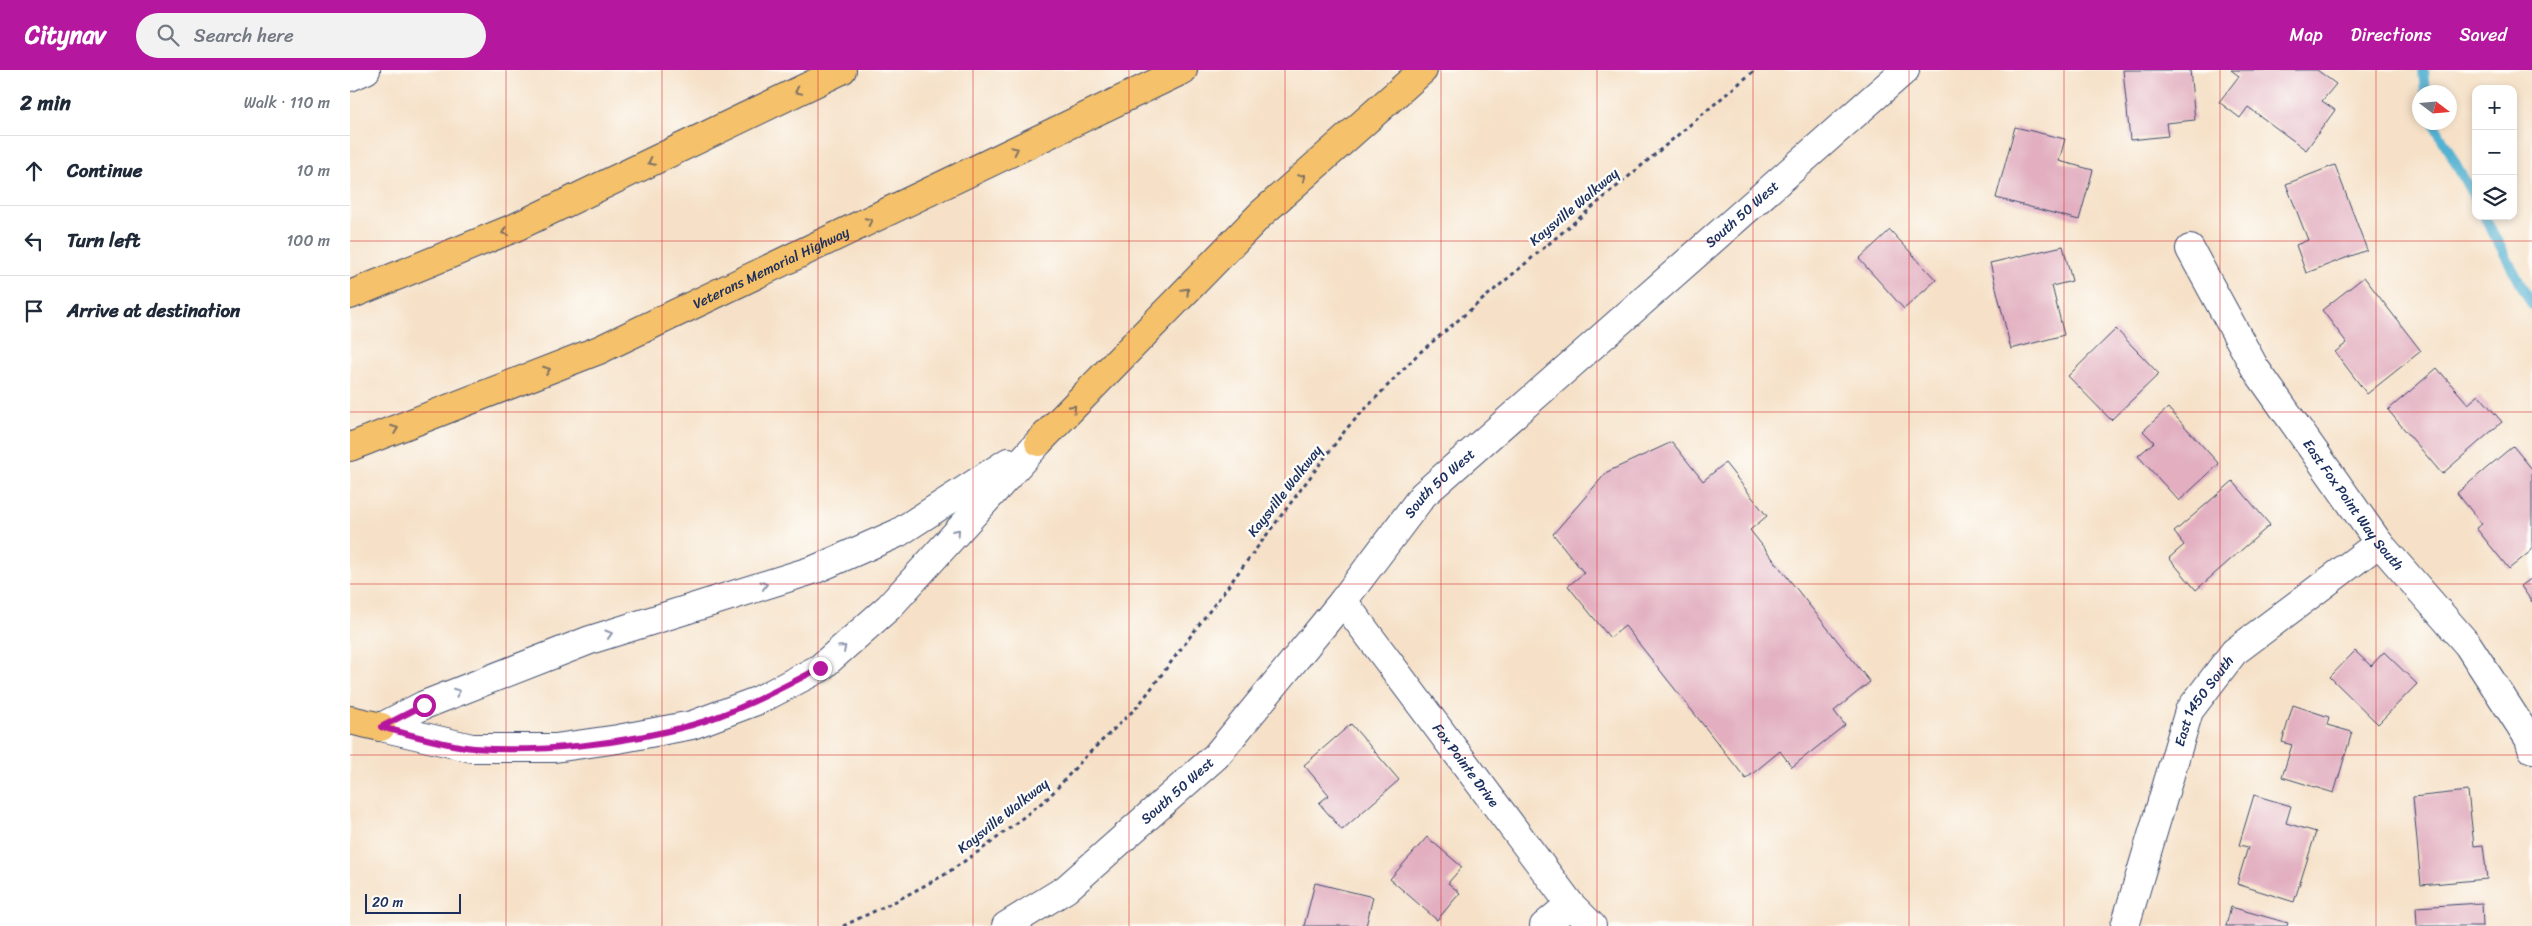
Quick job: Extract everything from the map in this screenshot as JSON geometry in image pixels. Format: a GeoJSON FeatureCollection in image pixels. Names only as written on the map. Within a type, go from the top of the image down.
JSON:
{"type":"FeatureCollection","features":[{"type":"Feature","properties":{"kind":"highway"},"geometry":{"type":"LineString","coordinates":[[350,295],[514,228],[842,70]]}},
{"type":"Feature","properties":{"kind":"highway","name":"Veterans Memorial Highway"},"geometry":{"type":"LineString","coordinates":[[350,447],[599,350],[1183,70]]}},
{"type":"Feature","properties":{"kind":"highway"},"geometry":{"type":"LineString","coordinates":[[1039,442],[1261,214],[1422,70]]}},
{"type":"Feature","properties":{"kind":"highway"},"geometry":{"type":"LineString","coordinates":[[350,720],[381,727]]}},
{"type":"Feature","properties":{"kind":"street"},"geometry":{"type":"LineString","coordinates":[[350,77],[366,70]]}},
{"type":"Feature","properties":{"kind":"street","name":"South 50 West"},"geometry":{"type":"LineString","coordinates":[[1006,926],[1066,889],[1216,756],[1343,602],[1423,495],[1905,70]]}},
{"type":"Feature","properties":{"kind":"street","name":"East Fox Point Way South"},"geometry":{"type":"LineString","coordinates":[[2190,249],[2255,368],[2379,544],[2468,645],[2529,739],[2532,748]]}},
{"type":"Feature","properties":{"kind":"street"},"geometry":{"type":"LineString","coordinates":[[381,727],[472,748],[555,748],[618,739],[692,725],[759,700],[820,668],[889,607],[1039,442]]}},
{"type":"Feature","properties":{"kind":"street"},"geometry":{"type":"LineString","coordinates":[[381,727],[424,705],[590,640],[816,569],[898,533],[1039,442]]}},
{"type":"Feature","properties":{"kind":"street","name":"East 1450 South"},"geometry":{"type":"LineString","coordinates":[[2125,926],[2188,711],[2234,652],[2379,544]]}},
{"type":"Feature","properties":{"kind":"street","name":"Fox Pointe Drive"},"geometry":{"type":"LineString","coordinates":[[1343,602],[1570,904],[1592,926]]}},
{"type":"Feature","properties":{"kind":"street"},"geometry":{"type":"LineString","coordinates":[[1544,926],[1570,904]]}},
{"type":"Feature","properties":{"kind":"path","name":"Kaysville Walkway"},"geometry":{"type":"LineString","coordinates":[[843,926],[896,901],[944,875],[988,845],[1049,797],[1086,756],[1138,706],[1347,428],[1418,354],[1755,70]]}},
{"type":"Feature","properties":{"kind":"building"},"geometry":{"type":"Polygon","coordinates":[[[2123,70],[2190,70],[2195,120],[2166,123],[2168,136],[2130,140],[2123,70]]]}},
{"type":"Feature","properties":{"kind":"building"},"geometry":{"type":"Polygon","coordinates":[[[2231,70],[2317,70],[2336,84],[2322,101],[2335,110],[2306,150],[2248,107],[2240,118],[2219,102],[2239,76],[2231,70]]]}},
{"type":"Feature","properties":{"kind":"building"},"geometry":{"type":"Polygon","coordinates":[[[2015,127],[2065,139],[2059,161],[2093,170],[2079,220],[1996,198],[2015,127]]]}},
{"type":"Feature","properties":{"kind":"building"},"geometry":{"type":"Polygon","coordinates":[[[2335,165],[2367,250],[2306,273],[2296,245],[2308,240],[2286,184],[2335,165]]]}},
{"type":"Feature","properties":{"kind":"building"},"geometry":{"type":"Polygon","coordinates":[[[1890,230],[1936,280],[1904,309],[1859,259],[1890,230]]]}},
{"type":"Feature","properties":{"kind":"building"},"geometry":{"type":"Polygon","coordinates":[[[2063,246],[2072,281],[2052,286],[2064,335],[2011,349],[1990,263],[2063,246]]]}},
{"type":"Feature","properties":{"kind":"building"},"geometry":{"type":"Polygon","coordinates":[[[2364,277],[2421,351],[2367,394],[2335,352],[2347,343],[2322,310],[2364,277]]]}},
{"type":"Feature","properties":{"kind":"building"},"geometry":{"type":"Polygon","coordinates":[[[2116,329],[2159,374],[2111,420],[2068,376],[2116,329]]]}},
{"type":"Feature","properties":{"kind":"building"},"geometry":{"type":"Polygon","coordinates":[[[2437,368],[2468,404],[2479,395],[2502,422],[2442,474],[2388,410],[2437,368]]]}},
{"type":"Feature","properties":{"kind":"building"},"geometry":{"type":"Polygon","coordinates":[[[2168,408],[2219,464],[2179,501],[2138,456],[2154,442],[2143,431],[2168,408]]]}},
{"type":"Feature","properties":{"kind":"building"},"geometry":{"type":"Polygon","coordinates":[[[1672,442],[1703,481],[1725,463],[1767,516],[1750,530],[1870,682],[1834,711],[1845,725],[1792,767],[1780,751],[1746,779],[1625,626],[1610,638],[1568,586],[1584,573],[1553,534],[1607,472],[1672,442]]]}},
{"type":"Feature","properties":{"kind":"building"},"geometry":{"type":"Polygon","coordinates":[[[2513,446],[2532,469],[2532,550],[2509,569],[2476,528],[2482,524],[2457,493],[2513,446]]]}},
{"type":"Feature","properties":{"kind":"building"},"geometry":{"type":"Polygon","coordinates":[[[2233,481],[2270,525],[2196,590],[2169,558],[2184,545],[2174,532],[2233,481]]]}},
{"type":"Feature","properties":{"kind":"building"},"geometry":{"type":"Polygon","coordinates":[[[2532,578],[2532,602],[2521,586],[2532,578]]]}},
{"type":"Feature","properties":{"kind":"building"},"geometry":{"type":"Polygon","coordinates":[[[2355,651],[2371,666],[2384,652],[2417,684],[2378,724],[2330,677],[2355,651]]]}},
{"type":"Feature","properties":{"kind":"building"},"geometry":{"type":"Polygon","coordinates":[[[2293,705],[2329,717],[2327,725],[2352,732],[2334,793],[2282,777],[2292,745],[2282,742],[2293,705]]]}},
{"type":"Feature","properties":{"kind":"building"},"geometry":{"type":"Polygon","coordinates":[[[1351,724],[1399,780],[1342,830],[1319,803],[1329,795],[1304,765],[1351,724]]]}},
{"type":"Feature","properties":{"kind":"building"},"geometry":{"type":"Polygon","coordinates":[[[2468,791],[2474,846],[2483,845],[2487,879],[2421,885],[2413,797],[2468,791]]]}},
{"type":"Feature","properties":{"kind":"building"},"geometry":{"type":"Polygon","coordinates":[[[2254,795],[2291,806],[2286,823],[2316,832],[2294,902],[2237,884],[2248,847],[2239,845],[2254,795]]]}},
{"type":"Feature","properties":{"kind":"building"},"geometry":{"type":"Polygon","coordinates":[[[1427,837],[1462,867],[1448,883],[1460,893],[1437,920],[1390,879],[1427,837]]]}},
{"type":"Feature","properties":{"kind":"building"},"geometry":{"type":"Polygon","coordinates":[[[1315,883],[1373,897],[1366,926],[1304,926],[1315,883]]]}},
{"type":"Feature","properties":{"kind":"building"},"geometry":{"type":"Polygon","coordinates":[[[2482,903],[2483,926],[2417,926],[2416,907],[2482,903]]]}},
{"type":"Feature","properties":{"kind":"building"},"geometry":{"type":"Polygon","coordinates":[[[2231,907],[2288,923],[2287,926],[2226,926],[2231,907]]]}},
{"type":"Feature","properties":{"kind":"waterway"},"geometry":{"type":"LineString","coordinates":[[2423,70],[2424,85]]}},
{"type":"Feature","properties":{"kind":"waterway"},"geometry":{"type":"LineString","coordinates":[[2437,130],[2472,194]]}},
{"type":"Feature","properties":{"kind":"waterway"},"geometry":{"type":"LineString","coordinates":[[2486,220],[2532,305]]}},
{"type":"Feature","properties":{"kind":"route"},"geometry":{"type":"LineString","coordinates":[[424,705],[381,727],[472,748],[555,748],[618,739],[692,725],[759,700],[820,668]]}}]}
